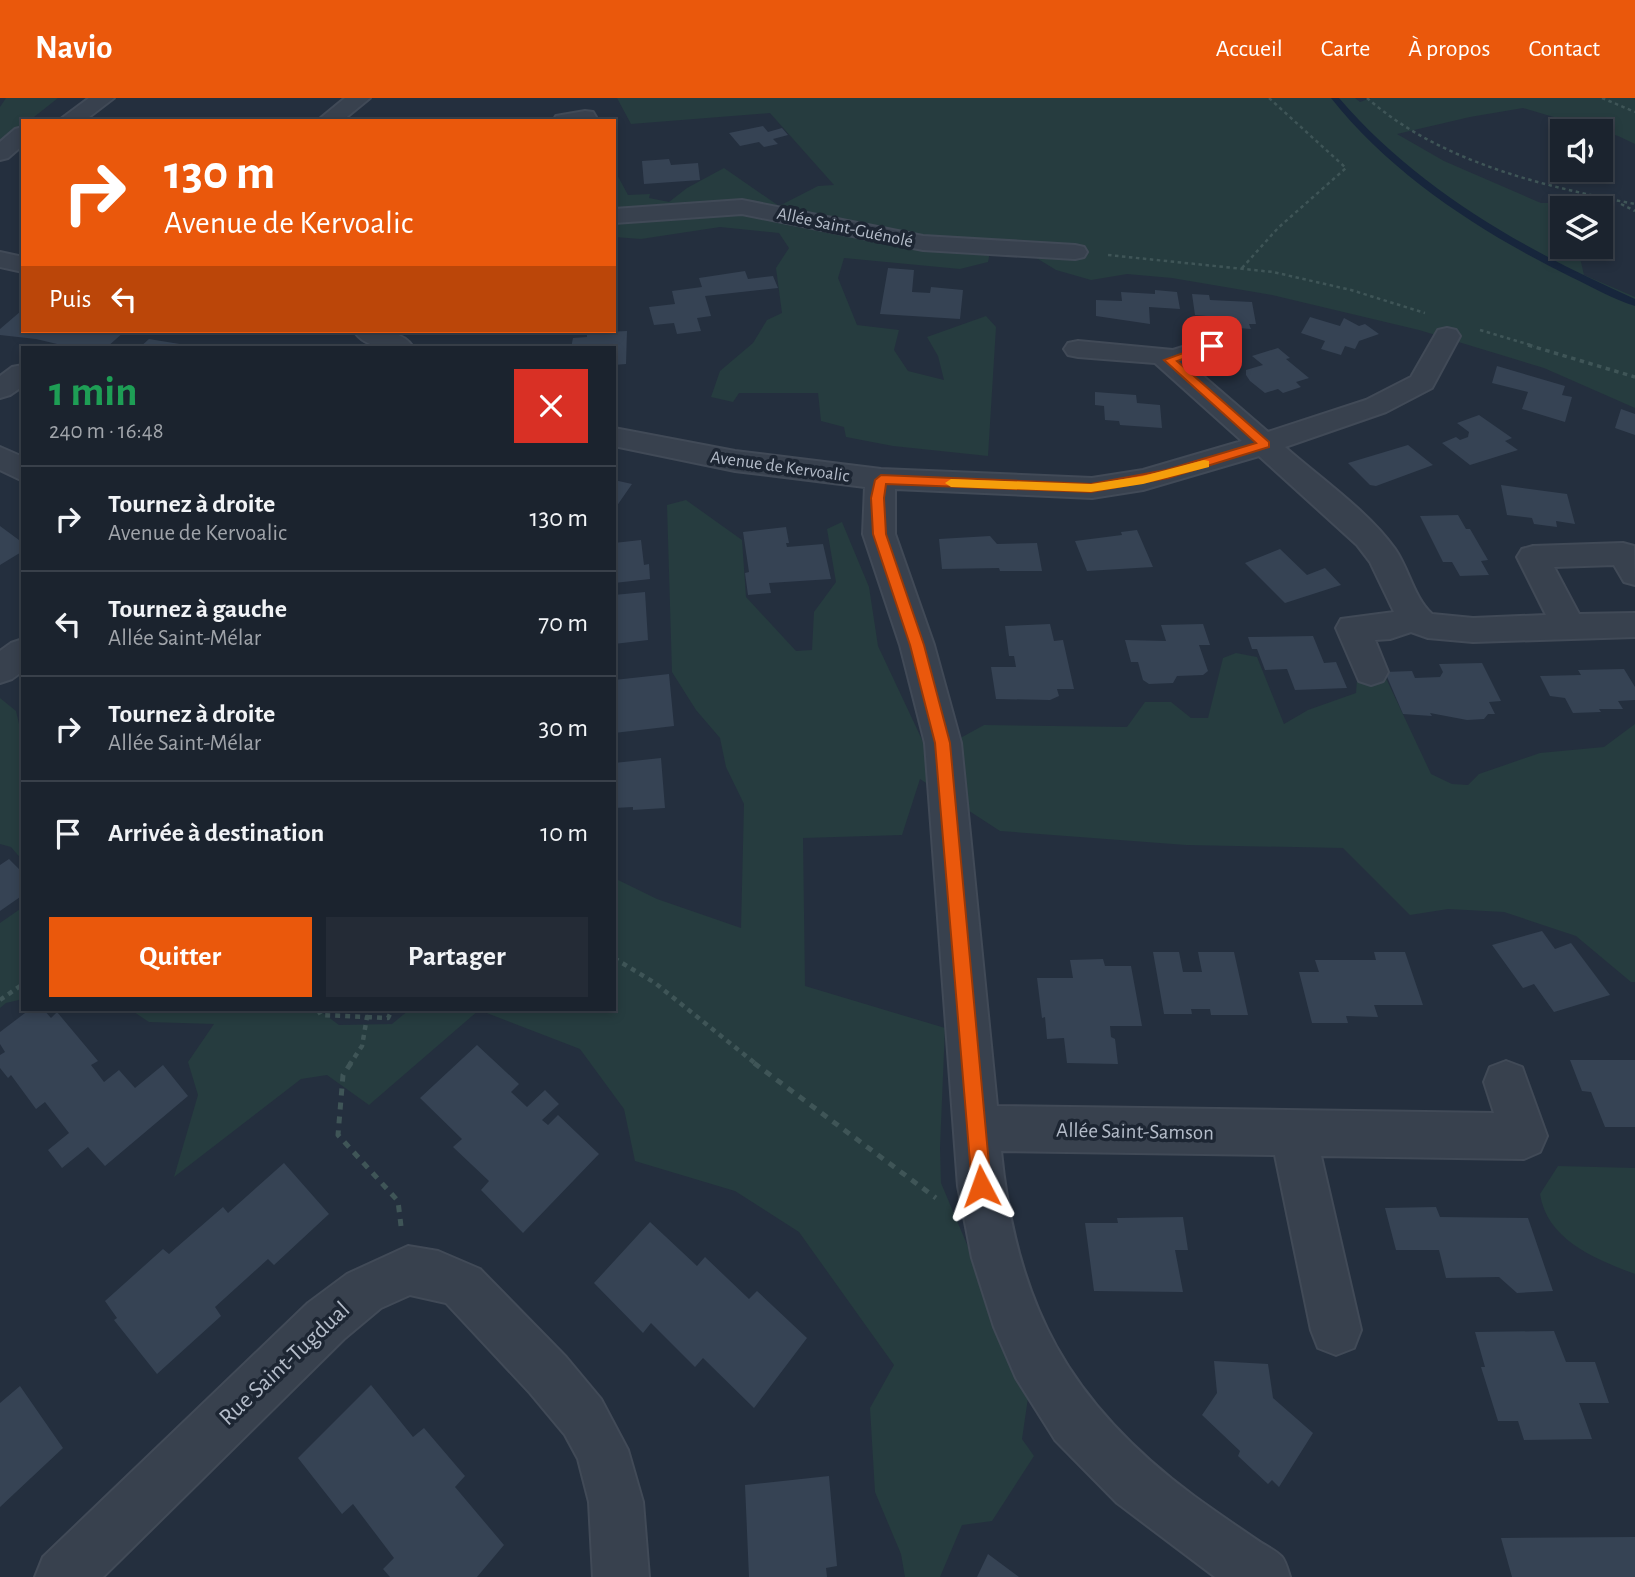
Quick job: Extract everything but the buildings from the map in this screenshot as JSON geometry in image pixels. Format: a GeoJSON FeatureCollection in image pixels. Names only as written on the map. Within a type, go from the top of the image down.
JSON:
{"type":"FeatureCollection","features":[{"type":"Feature","properties":{"kind":"street"},"geometry":{"type":"LineString","coordinates":[[59,117],[70,98]]}},
{"type":"Feature","properties":{"kind":"street"},"geometry":{"type":"LineString","coordinates":[[59,117],[103,98]]}},
{"type":"Feature","properties":{"kind":"street"},"geometry":{"type":"LineString","coordinates":[[331,119],[359,98]]}},
{"type":"Feature","properties":{"kind":"street"},"geometry":{"type":"LineString","coordinates":[[0,153],[21,136]]}},
{"type":"Feature","properties":{"kind":"street"},"geometry":{"type":"LineString","coordinates":[[0,171],[21,155]]}},
{"type":"Feature","properties":{"kind":"street","name":"Allée Saint-Guénolé"},"geometry":{"type":"LineString","coordinates":[[616,216],[742,207],[923,243],[1075,252]]}},
{"type":"Feature","properties":{"kind":"street"},"geometry":{"type":"LineString","coordinates":[[0,259],[21,265]]}},
{"type":"Feature","properties":{"kind":"street"},"geometry":{"type":"LineString","coordinates":[[0,269],[21,266]]}},
{"type":"Feature","properties":{"kind":"street","name":"Avenue de Kervoalic"},"geometry":{"type":"LineString","coordinates":[[616,437],[735,461],[881,480],[1091,488],[1155,477],[1265,444],[1376,406],[1412,389],[1430,372],[1438,325]]}},
{"type":"Feature","properties":{"kind":"street"},"geometry":{"type":"LineString","coordinates":[[371,333],[397,346]]}},
{"type":"Feature","properties":{"kind":"street"},"geometry":{"type":"LineString","coordinates":[[1169,360],[1212,346]]}},
{"type":"Feature","properties":{"kind":"street"},"geometry":{"type":"LineString","coordinates":[[1078,349],[1154,353],[1169,360],[1368,537],[1384,557],[1414,618],[1428,626],[1457,630],[1635,625]]}},
{"type":"Feature","properties":{"kind":"street"},"geometry":{"type":"LineString","coordinates":[[0,456],[21,470]]}},
{"type":"Feature","properties":{"kind":"street"},"geometry":{"type":"LineString","coordinates":[[826,473],[851,498],[879,534]]}},
{"type":"Feature","properties":{"kind":"street"},"geometry":{"type":"LineString","coordinates":[[881,480],[877,498],[879,534],[917,645],[943,743],[981,1186],[989,1238],[1008,1303],[1037,1364],[1096,1448],[1172,1513],[1262,1577]]}},
{"type":"Feature","properties":{"kind":"street"},"geometry":{"type":"LineString","coordinates":[[1569,627],[1533,557],[1625,553]]}},
{"type":"Feature","properties":{"kind":"street"},"geometry":{"type":"LineString","coordinates":[[1371,672],[1353,628],[1390,626],[1414,618]]}},
{"type":"Feature","properties":{"kind":"street"},"geometry":{"type":"LineString","coordinates":[[0,670],[21,654]]}},
{"type":"Feature","properties":{"kind":"street","name":"Allée Saint-Samson"},"geometry":{"type":"LineString","coordinates":[[978,1128],[1524,1136],[1506,1082]]}},
{"type":"Feature","properties":{"kind":"street"},"geometry":{"type":"LineString","coordinates":[[1293,1133],[1336,1330]]}},
{"type":"Feature","properties":{"kind":"street"},"geometry":{"type":"LineString","coordinates":[[408,1270],[438,1275],[463,1286],[548,1375],[583,1417],[602,1450],[616,1502],[621,1577]]}},
{"type":"Feature","properties":{"kind":"street","name":"Rue Saint-Tugdual"},"geometry":{"type":"LineString","coordinates":[[63,1577],[326,1321],[363,1291],[408,1270]]}},
{"type":"Feature","properties":{"kind":"path"},"geometry":{"type":"LineString","coordinates":[[1242,268],[1275,228],[1346,168],[1269,98]]}},
{"type":"Feature","properties":{"kind":"path"},"geometry":{"type":"LineString","coordinates":[[1367,98],[1413,133],[1453,150],[1560,186],[1635,204]]}},
{"type":"Feature","properties":{"kind":"path"},"geometry":{"type":"LineString","coordinates":[[1602,98],[1635,112]]}},
{"type":"Feature","properties":{"kind":"path"},"geometry":{"type":"LineString","coordinates":[[1614,200],[1635,211]]}},
{"type":"Feature","properties":{"kind":"path"},"geometry":{"type":"LineString","coordinates":[[1075,252],[1242,268],[1351,290],[1438,325]]}},
{"type":"Feature","properties":{"kind":"path"},"geometry":{"type":"LineString","coordinates":[[1480,330],[1635,377]]}},
{"type":"Feature","properties":{"kind":"path"},"geometry":{"type":"LineString","coordinates":[[616,959],[655,983],[750,1059],[989,1238]]}},
{"type":"Feature","properties":{"kind":"path"},"geometry":{"type":"LineString","coordinates":[[0,1000],[21,985]]}},
{"type":"Feature","properties":{"kind":"path"},"geometry":{"type":"LineString","coordinates":[[319,1011],[321,1015],[388,1018],[392,1011]]}},
{"type":"Feature","properties":{"kind":"path"},"geometry":{"type":"LineString","coordinates":[[367,1017],[362,1046],[343,1075],[338,1135],[398,1201],[408,1270]]}},
{"type":"Feature","properties":{"kind":"green space"},"geometry":{"type":"Polygon","coordinates":[[[6,98],[58,98],[32,119],[21,119],[21,126],[0,142],[0,107],[6,98]]]}},
{"type":"Feature","properties":{"kind":"green space"},"geometry":{"type":"Polygon","coordinates":[[[617,98],[1355,98],[1360,102],[1371,98],[1635,98],[1635,144],[1613,135],[1613,119],[1560,119],[1523,108],[1397,134],[1444,161],[1541,203],[1550,203],[1550,259],[1580,259],[1584,275],[1635,297],[1635,408],[1544,368],[1419,330],[1272,295],[1172,278],[1127,274],[1091,280],[1056,270],[1030,254],[992,242],[988,262],[960,269],[844,258],[838,278],[857,325],[899,330],[894,350],[908,371],[944,380],[938,356],[927,337],[986,316],[996,327],[988,456],[893,446],[846,437],[844,427],[821,421],[818,393],[739,393],[733,402],[711,397],[720,371],[753,343],[767,320],[782,313],[776,268],[789,248],[779,233],[720,227],[641,239],[616,237],[616,173],[628,195],[650,194],[649,198],[669,202],[687,188],[724,168],[779,206],[818,186],[834,185],[770,113],[631,124],[617,98]]]}},
{"type":"Feature","properties":{"kind":"green space"},"geometry":{"type":"Polygon","coordinates":[[[686,500],[742,540],[746,597],[796,651],[812,650],[814,612],[836,582],[827,529],[842,522],[869,587],[878,646],[925,746],[955,741],[984,725],[1127,727],[1145,702],[1171,702],[1191,718],[1208,718],[1223,658],[1236,653],[1257,657],[1284,724],[1308,710],[1356,693],[1358,666],[1384,674],[1431,774],[1452,784],[1468,785],[1479,774],[1540,753],[1604,747],[1635,724],[1635,982],[1631,982],[1576,936],[1504,912],[1448,909],[1410,915],[1343,848],[1186,845],[1000,831],[920,779],[902,835],[803,838],[805,986],[945,1028],[941,1183],[1029,1391],[1022,1439],[1034,1456],[992,1521],[962,1525],[940,1577],[905,1577],[901,1554],[875,1492],[870,1408],[894,1365],[799,1232],[735,1191],[635,1161],[624,1109],[580,1049],[482,1011],[616,1011],[616,879],[657,899],[741,928],[744,804],[726,767],[720,738],[696,710],[672,672],[667,505],[686,500]]]}},
{"type":"Feature","properties":{"kind":"green space"},"geometry":{"type":"Polygon","coordinates":[[[0,698],[16,711],[21,725],[21,859],[11,847],[0,844],[0,698]]]}},
{"type":"Feature","properties":{"kind":"green space"},"geometry":{"type":"Polygon","coordinates":[[[21,908],[21,999],[6,1003],[0,1008],[0,923],[21,908]]]}},
{"type":"Feature","properties":{"kind":"green space"},"geometry":{"type":"Polygon","coordinates":[[[132,1011],[320,1011],[339,1025],[392,1024],[408,1011],[478,1011],[369,1105],[327,1075],[301,1079],[174,1177],[198,1095],[188,1062],[214,1024],[149,1022],[132,1011]]]}},
{"type":"Feature","properties":{"kind":"green space"},"geometry":{"type":"Polygon","coordinates":[[[1558,1166],[1635,1168],[1635,1274],[1604,1262],[1575,1246],[1552,1224],[1544,1210],[1540,1194],[1558,1166]]]}},
{"type":"Feature","properties":{"kind":"waterway"},"geometry":{"type":"LineString","coordinates":[[1335,98],[1375,142],[1434,191],[1466,213],[1531,252],[1635,303]]}},
{"type":"Feature","properties":{"kind":"slow traffic"},"geometry":{"type":"LineString","coordinates":[[951,483],[1091,488],[1143,480],[1204,464]]}},
{"type":"Feature","properties":{"kind":"route"},"geometry":{"type":"LineString","coordinates":[[981,1186],[943,743],[917,645],[879,534],[877,498],[881,480],[1091,488],[1168,474],[1265,444],[1169,360],[1212,346]]}}]}
